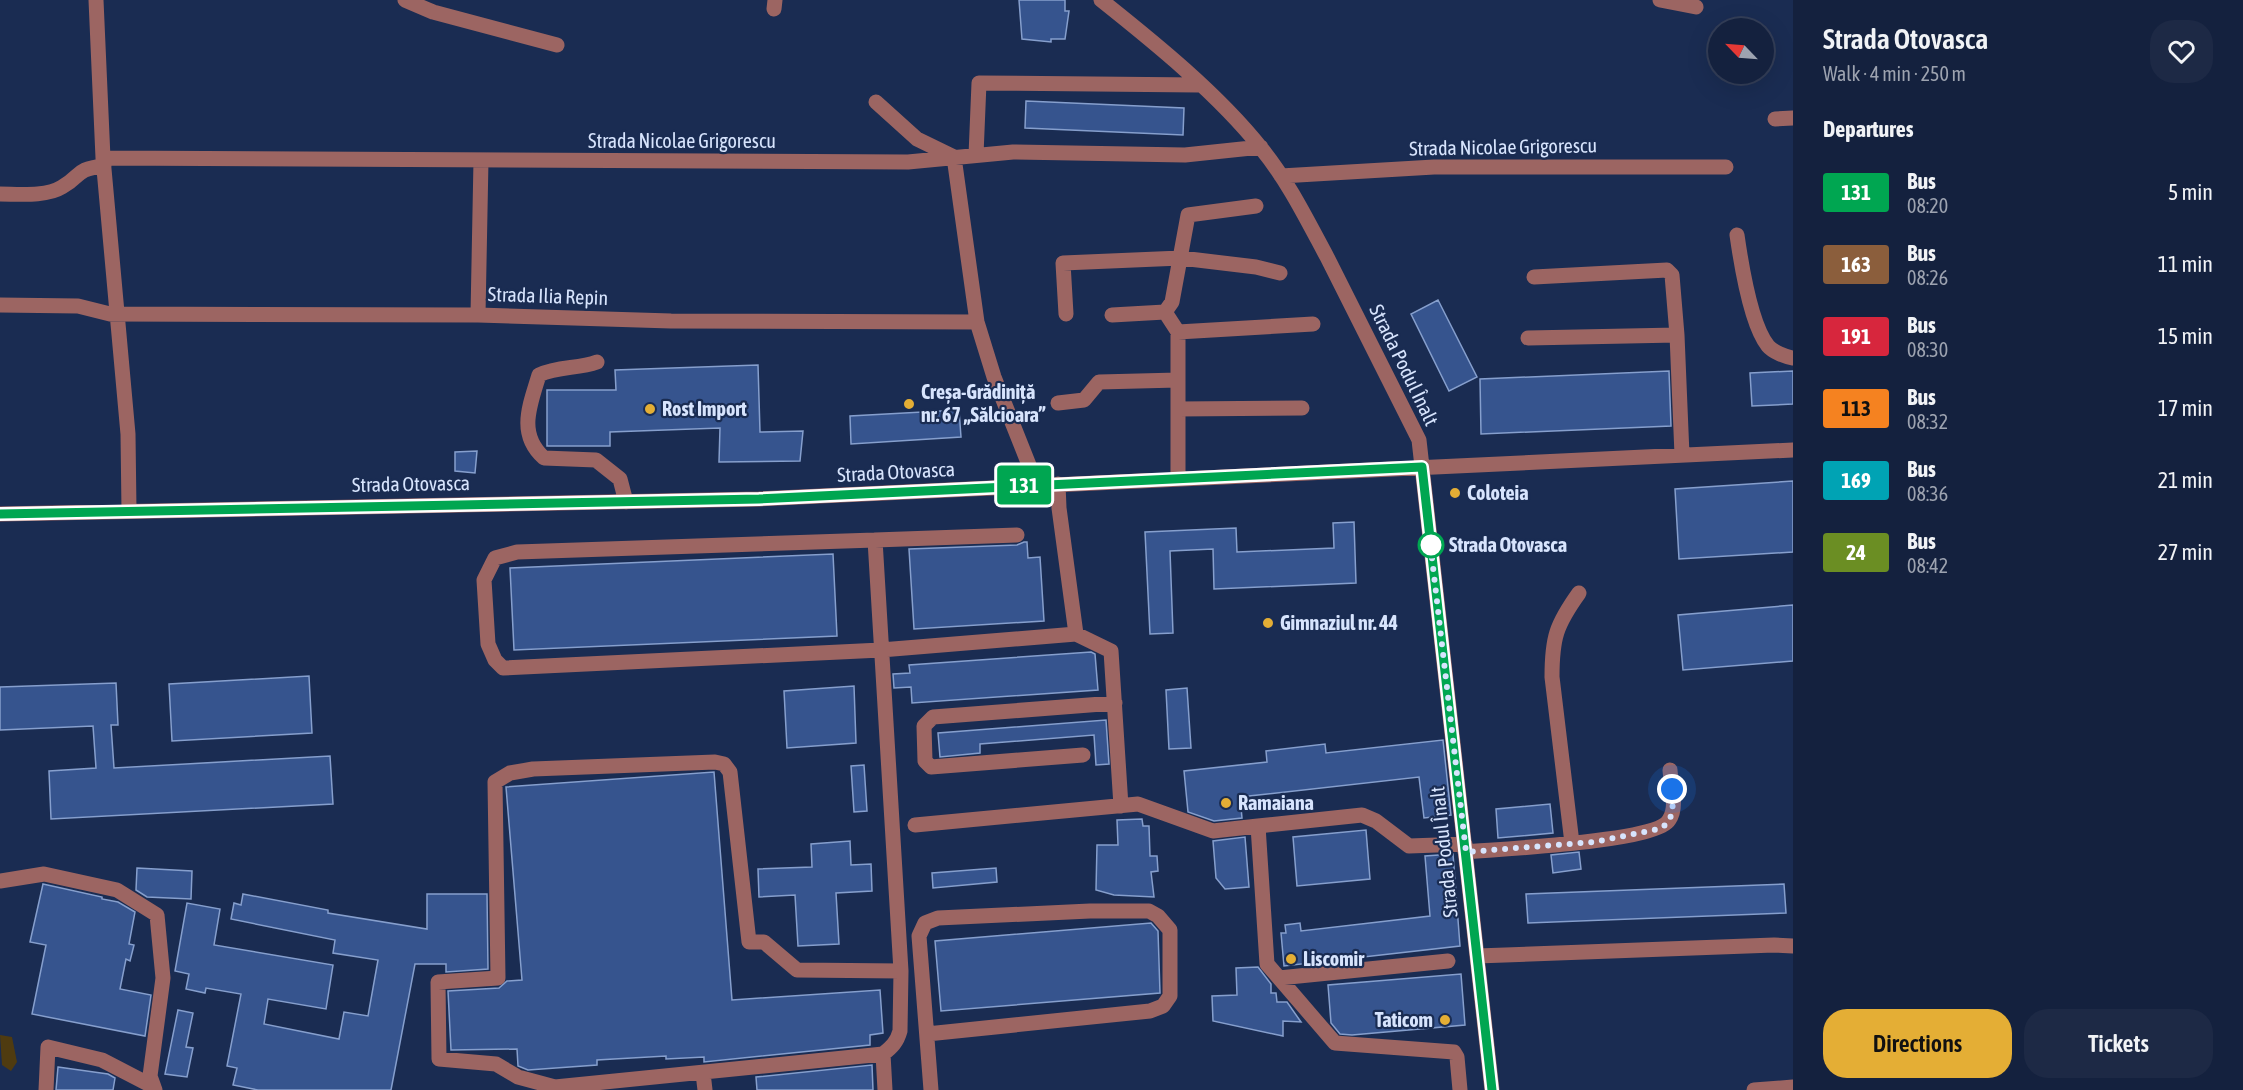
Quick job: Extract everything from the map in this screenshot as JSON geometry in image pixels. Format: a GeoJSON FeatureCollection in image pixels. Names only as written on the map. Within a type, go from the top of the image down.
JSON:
{"type":"FeatureCollection","features":[{"type":"Feature","properties":{"kind":"street"},"geometry":{"type":"LineString","coordinates":[[405,0],[433,12],[557,45]]}},
{"type":"Feature","properties":{"kind":"street","name":"Strada Podul Înalt"},"geometry":{"type":"LineString","coordinates":[[1101,0],[1199,85],[1261,147],[1281,176],[1379,357],[1419,440],[1492,1090]]}},
{"type":"Feature","properties":{"kind":"street"},"geometry":{"type":"LineString","coordinates":[[1660,0],[1696,7]]}},
{"type":"Feature","properties":{"kind":"street"},"geometry":{"type":"LineString","coordinates":[[99,2],[104,162],[128,434],[129,510]]}},
{"type":"Feature","properties":{"kind":"street"},"geometry":{"type":"LineString","coordinates":[[976,155],[979,83],[1199,85]]}},
{"type":"Feature","properties":{"kind":"street"},"geometry":{"type":"LineString","coordinates":[[876,102],[917,139],[954,157],[977,322],[994,377],[1036,485]]}},
{"type":"Feature","properties":{"kind":"street"},"geometry":{"type":"LineString","coordinates":[[1775,119],[1793,118]]}},
{"type":"Feature","properties":{"kind":"street","name":"Strada Nicolae Grigorescu"},"geometry":{"type":"LineString","coordinates":[[0,194],[33,194],[62,188],[79,171],[104,162],[481,160],[908,162],[1013,152],[1185,155],[1261,147]]}},
{"type":"Feature","properties":{"kind":"street"},"geometry":{"type":"LineString","coordinates":[[478,315],[481,160]]}},
{"type":"Feature","properties":{"kind":"street","name":"Strada Nicolae Grigorescu"},"geometry":{"type":"LineString","coordinates":[[1281,176],[1434,167],[1726,167]]}},
{"type":"Feature","properties":{"kind":"street"},"geometry":{"type":"LineString","coordinates":[[1165,312],[1172,302],[1188,215],[1256,206]]}},
{"type":"Feature","properties":{"kind":"street"},"geometry":{"type":"LineString","coordinates":[[1737,235],[1743,272],[1761,333],[1769,348],[1793,358]]}},
{"type":"Feature","properties":{"kind":"street"},"geometry":{"type":"LineString","coordinates":[[1066,314],[1063,263],[1180,258],[1256,267],[1280,273]]}},
{"type":"Feature","properties":{"kind":"street"},"geometry":{"type":"LineString","coordinates":[[1534,277],[1667,270],[1671,275],[1677,335],[1683,455]]}},
{"type":"Feature","properties":{"kind":"street","name":"Strada Ilia Repin"},"geometry":{"type":"LineString","coordinates":[[0,305],[78,306],[110,314],[478,315],[671,321],[977,322]]}},
{"type":"Feature","properties":{"kind":"street"},"geometry":{"type":"LineString","coordinates":[[1112,315],[1165,312]]}},
{"type":"Feature","properties":{"kind":"street"},"geometry":{"type":"LineString","coordinates":[[1165,312],[1178,332],[1178,477]]}},
{"type":"Feature","properties":{"kind":"street"},"geometry":{"type":"LineString","coordinates":[[1178,332],[1313,324]]}},
{"type":"Feature","properties":{"kind":"street"},"geometry":{"type":"LineString","coordinates":[[1528,338],[1677,335]]}},
{"type":"Feature","properties":{"kind":"street"},"geometry":{"type":"LineString","coordinates":[[597,362],[587,366],[554,369],[539,375],[529,410],[528,428],[533,448],[544,458],[596,460],[620,479],[626,502]]}},
{"type":"Feature","properties":{"kind":"street"},"geometry":{"type":"LineString","coordinates":[[1058,403],[1084,400],[1099,382],[1178,380]]}},
{"type":"Feature","properties":{"kind":"street"},"geometry":{"type":"LineString","coordinates":[[1178,409],[1302,408]]}},
{"type":"Feature","properties":{"kind":"street","name":"Strada Otovasca"},"geometry":{"type":"LineString","coordinates":[[0,514],[626,502],[904,494],[1178,477],[1793,450]]}},
{"type":"Feature","properties":{"kind":"street"},"geometry":{"type":"LineString","coordinates":[[1058,484],[1059,508],[1076,633]]}},
{"type":"Feature","properties":{"kind":"street"},"geometry":{"type":"LineString","coordinates":[[1017,535],[518,552],[495,558],[484,580],[487,633],[491,652],[503,668],[881,650],[1076,633],[1111,651],[1121,806]]}},
{"type":"Feature","properties":{"kind":"street"},"geometry":{"type":"LineString","coordinates":[[875,540],[901,971],[900,1031],[897,1041],[883,1054],[555,1087],[518,1077],[496,1064],[439,1059],[438,982],[498,978],[495,783],[510,773],[715,762],[724,764],[730,772],[749,942],[764,942],[797,970],[901,971]]}},
{"type":"Feature","properties":{"kind":"street"},"geometry":{"type":"LineString","coordinates":[[1572,843],[1556,718],[1552,653],[1557,628],[1578,593]]}},
{"type":"Feature","properties":{"kind":"street"},"geometry":{"type":"LineString","coordinates":[[1083,755],[931,767],[925,761],[924,726],[933,717],[1115,703]]}},
{"type":"Feature","properties":{"kind":"street"},"geometry":{"type":"LineString","coordinates":[[915,825],[1138,804],[1213,831],[1362,815],[1376,821],[1409,846],[1465,848],[1594,842],[1664,826],[1674,808],[1670,770]]}},
{"type":"Feature","properties":{"kind":"street"},"geometry":{"type":"LineString","coordinates":[[1258,826],[1267,964],[1335,1043],[1454,1052],[1457,1058],[1460,1090]]}},
{"type":"Feature","properties":{"kind":"street"},"geometry":{"type":"LineString","coordinates":[[0,881],[44,874],[54,876],[117,890],[157,915],[163,978],[150,1076],[154,1089]]}},
{"type":"Feature","properties":{"kind":"street"},"geometry":{"type":"LineString","coordinates":[[927,1034],[1150,1011],[1163,1006],[1170,996],[1170,930],[1158,915],[1149,911],[1090,911],[938,918],[925,923],[919,936],[931,1090]]}},
{"type":"Feature","properties":{"kind":"street"},"geometry":{"type":"LineString","coordinates":[[1477,956],[1793,946]]}},
{"type":"Feature","properties":{"kind":"street"},"geometry":{"type":"LineString","coordinates":[[1279,978],[1448,961]]}},
{"type":"Feature","properties":{"kind":"street"},"geometry":{"type":"LineString","coordinates":[[46,1090],[48,1047],[102,1060],[154,1089]]}},
{"type":"Feature","properties":{"kind":"street"},"geometry":{"type":"LineString","coordinates":[[883,1054],[885,1090]]}},
{"type":"Feature","properties":{"kind":"street"},"geometry":{"type":"LineString","coordinates":[[703,1073],[705,1090]]}},
{"type":"Feature","properties":{"kind":"street"},"geometry":{"type":"LineString","coordinates":[[1754,1090],[1793,1087]]}},
{"type":"Feature","properties":{"kind":"shaded area"},"geometry":{"type":"Polygon","coordinates":[[[0,1035],[12,1037],[17,1062],[11,1071],[2,1065],[0,1035]]]}},
{"type":"Feature","properties":{"kind":"building"},"geometry":{"type":"Polygon","coordinates":[[[1019,0],[1065,0],[1065,11],[1069,11],[1065,39],[1051,39],[1051,42],[1022,39],[1019,0]]]}},
{"type":"Feature","properties":{"kind":"building"},"geometry":{"type":"Polygon","coordinates":[[[1026,101],[1184,108],[1183,135],[1025,128],[1026,101]]]}},
{"type":"Feature","properties":{"kind":"building"},"geometry":{"type":"Polygon","coordinates":[[[1438,300],[1477,377],[1449,391],[1411,314],[1438,300]]]}},
{"type":"Feature","properties":{"kind":"building"},"geometry":{"type":"Polygon","coordinates":[[[758,365],[760,432],[803,431],[800,461],[719,462],[720,428],[610,432],[610,446],[547,446],[547,390],[616,390],[615,370],[758,365]]]}},
{"type":"Feature","properties":{"kind":"building"},"geometry":{"type":"Polygon","coordinates":[[[1669,371],[1671,426],[1481,434],[1480,379],[1669,371]]]}},
{"type":"Feature","properties":{"kind":"building"},"geometry":{"type":"Polygon","coordinates":[[[1793,371],[1793,404],[1752,406],[1750,373],[1793,371]]]}},
{"type":"Feature","properties":{"kind":"building"},"geometry":{"type":"Polygon","coordinates":[[[959,410],[961,437],[851,444],[850,416],[959,410]]]}},
{"type":"Feature","properties":{"kind":"building"},"geometry":{"type":"Polygon","coordinates":[[[477,451],[475,473],[455,471],[455,452],[477,451]]]}},
{"type":"Feature","properties":{"kind":"building"},"geometry":{"type":"Polygon","coordinates":[[[1793,481],[1793,552],[1679,559],[1675,489],[1793,481]]]}},
{"type":"Feature","properties":{"kind":"building"},"geometry":{"type":"Polygon","coordinates":[[[1354,522],[1356,583],[1214,589],[1213,549],[1170,551],[1173,633],[1150,634],[1145,532],[1236,528],[1237,552],[1334,548],[1333,523],[1354,522]]]}},
{"type":"Feature","properties":{"kind":"building"},"geometry":{"type":"Polygon","coordinates":[[[1027,542],[1028,558],[1040,557],[1044,621],[914,629],[909,549],[1017,545],[1027,542]]]}},
{"type":"Feature","properties":{"kind":"building"},"geometry":{"type":"Polygon","coordinates":[[[833,554],[837,636],[514,650],[510,568],[833,554]]]}},
{"type":"Feature","properties":{"kind":"building"},"geometry":{"type":"Polygon","coordinates":[[[1793,605],[1793,661],[1683,670],[1678,615],[1793,605]]]}},
{"type":"Feature","properties":{"kind":"building"},"geometry":{"type":"Polygon","coordinates":[[[1091,652],[1095,654],[1098,690],[912,703],[911,687],[894,688],[893,674],[910,673],[909,665],[1091,652]]]}},
{"type":"Feature","properties":{"kind":"building"},"geometry":{"type":"Polygon","coordinates":[[[309,676],[312,733],[172,741],[169,684],[309,676]]]}},
{"type":"Feature","properties":{"kind":"building"},"geometry":{"type":"Polygon","coordinates":[[[116,683],[118,725],[111,725],[114,768],[330,756],[333,804],[51,819],[49,771],[96,768],[93,726],[0,730],[0,687],[116,683]]]}},
{"type":"Feature","properties":{"kind":"building"},"geometry":{"type":"Polygon","coordinates":[[[854,686],[856,743],[787,748],[784,691],[854,686]]]}},
{"type":"Feature","properties":{"kind":"building"},"geometry":{"type":"Polygon","coordinates":[[[1187,688],[1191,748],[1169,749],[1166,690],[1187,688]]]}},
{"type":"Feature","properties":{"kind":"building"},"geometry":{"type":"Polygon","coordinates":[[[1106,720],[1109,764],[1096,765],[1094,735],[980,744],[980,753],[940,757],[938,733],[1106,720]]]}},
{"type":"Feature","properties":{"kind":"building"},"geometry":{"type":"Polygon","coordinates":[[[1443,740],[1451,815],[1424,818],[1419,777],[1240,797],[1242,818],[1214,821],[1188,812],[1184,771],[1267,762],[1266,751],[1325,744],[1326,753],[1443,740]]]}},
{"type":"Feature","properties":{"kind":"building"},"geometry":{"type":"Polygon","coordinates":[[[864,765],[867,811],[854,812],[851,766],[864,765]]]}},
{"type":"Feature","properties":{"kind":"building"},"geometry":{"type":"Polygon","coordinates":[[[714,772],[732,1000],[880,990],[883,1033],[870,1035],[870,1045],[704,1062],[704,1057],[666,1059],[666,1056],[597,1060],[597,1065],[528,1070],[518,1066],[517,1049],[451,1050],[448,991],[499,988],[507,981],[522,980],[506,787],[714,772]]]}},
{"type":"Feature","properties":{"kind":"building"},"geometry":{"type":"Polygon","coordinates":[[[1550,804],[1553,833],[1498,838],[1496,809],[1550,804]]]}},
{"type":"Feature","properties":{"kind":"building"},"geometry":{"type":"Polygon","coordinates":[[[1142,819],[1143,826],[1149,826],[1150,856],[1157,856],[1158,871],[1151,872],[1154,897],[1114,895],[1096,890],[1097,845],[1118,845],[1117,820],[1142,819]]]}},
{"type":"Feature","properties":{"kind":"building"},"geometry":{"type":"Polygon","coordinates":[[[1366,830],[1370,879],[1297,886],[1293,837],[1366,830]]]}},
{"type":"Feature","properties":{"kind":"building"},"geometry":{"type":"Polygon","coordinates":[[[1245,837],[1249,887],[1225,889],[1216,878],[1213,841],[1245,837]]]}},
{"type":"Feature","properties":{"kind":"building"},"geometry":{"type":"Polygon","coordinates":[[[850,841],[851,865],[871,864],[872,891],[836,893],[839,944],[798,946],[795,895],[759,897],[758,869],[812,867],[811,844],[850,841]]]}},
{"type":"Feature","properties":{"kind":"building"},"geometry":{"type":"Polygon","coordinates":[[[1579,852],[1581,869],[1553,873],[1551,855],[1579,852]]]}},
{"type":"Feature","properties":{"kind":"building"},"geometry":{"type":"Polygon","coordinates":[[[1453,854],[1460,946],[1284,966],[1281,933],[1286,933],[1285,925],[1300,923],[1301,931],[1430,916],[1425,856],[1453,854]]]}},
{"type":"Feature","properties":{"kind":"building"},"geometry":{"type":"Polygon","coordinates":[[[137,868],[192,871],[191,899],[147,897],[136,890],[137,868]]]}},
{"type":"Feature","properties":{"kind":"building"},"geometry":{"type":"Polygon","coordinates":[[[996,868],[997,882],[933,888],[932,873],[996,868]]]}},
{"type":"Feature","properties":{"kind":"building"},"geometry":{"type":"Polygon","coordinates":[[[43,884],[102,897],[102,899],[118,902],[135,912],[129,944],[134,945],[130,961],[126,959],[120,989],[151,995],[145,1036],[32,1014],[46,945],[30,942],[43,884]]]}},
{"type":"Feature","properties":{"kind":"building"},"geometry":{"type":"Polygon","coordinates":[[[1784,884],[1786,913],[1528,923],[1526,894],[1784,884]]]}},
{"type":"Feature","properties":{"kind":"building"},"geometry":{"type":"Polygon","coordinates":[[[243,894],[328,910],[328,913],[427,929],[427,894],[487,894],[488,969],[446,972],[446,964],[415,964],[391,1090],[258,1090],[233,1085],[237,1068],[227,1066],[241,994],[206,988],[205,993],[186,989],[189,974],[175,971],[187,903],[220,909],[214,945],[333,965],[326,1009],[268,999],[264,1024],[339,1039],[344,1012],[368,1016],[378,960],[333,953],[335,940],[231,919],[234,903],[241,905],[243,894]]]}},
{"type":"Feature","properties":{"kind":"building"},"geometry":{"type":"Polygon","coordinates":[[[1151,923],[1158,931],[1160,993],[941,1011],[935,941],[1151,923]]]}},
{"type":"Feature","properties":{"kind":"building"},"geometry":{"type":"Polygon","coordinates":[[[1258,967],[1271,984],[1271,993],[1276,993],[1277,1002],[1287,1002],[1301,1022],[1283,1021],[1283,1036],[1213,1021],[1212,996],[1237,995],[1236,968],[1258,967]]]}},
{"type":"Feature","properties":{"kind":"building"},"geometry":{"type":"Polygon","coordinates":[[[1461,974],[1465,1025],[1352,1035],[1340,1034],[1331,1023],[1328,985],[1461,974]]]}},
{"type":"Feature","properties":{"kind":"building"},"geometry":{"type":"Polygon","coordinates":[[[178,1010],[193,1013],[186,1047],[193,1048],[187,1077],[165,1074],[178,1010]]]}},
{"type":"Feature","properties":{"kind":"building"},"geometry":{"type":"Polygon","coordinates":[[[872,1065],[873,1090],[757,1090],[756,1077],[872,1065]]]}},
{"type":"Feature","properties":{"kind":"building"},"geometry":{"type":"Polygon","coordinates":[[[58,1067],[108,1074],[115,1078],[113,1090],[56,1090],[58,1067]]]}},
{"type":"Feature","properties":{"kind":"bus line","name":"131"},"geometry":{"type":"LineString","coordinates":[[0,514],[759,499],[904,494],[1178,477],[1422,467],[1492,1090]]}},
{"type":"Feature","properties":{"kind":"place","name":"Creșa-Grădiniță nr. 67 „Sălcioara”"},"geometry":{"type":"Point","coordinates":[909,404]}},
{"type":"Feature","properties":{"kind":"place","name":"Rost Import"},"geometry":{"type":"Point","coordinates":[650,409]}},
{"type":"Feature","properties":{"kind":"place","name":"Coloteia"},"geometry":{"type":"Point","coordinates":[1455,493]}},
{"type":"Feature","properties":{"kind":"place","name":"Strada Otovasca"},"geometry":{"type":"Point","coordinates":[1431,545]}},
{"type":"Feature","properties":{"kind":"place","name":"Gimnaziul nr. 44"},"geometry":{"type":"Point","coordinates":[1268,623]}},
{"type":"Feature","properties":{"kind":"place","name":"Ramaiana"},"geometry":{"type":"Point","coordinates":[1226,803]}},
{"type":"Feature","properties":{"kind":"place","name":"Liscomir"},"geometry":{"type":"Point","coordinates":[1291,959]}},
{"type":"Feature","properties":{"kind":"place","name":"Taticom"},"geometry":{"type":"Point","coordinates":[1445,1020]}},
{"type":"Feature","properties":{"kind":"route"},"geometry":{"type":"LineString","coordinates":[[1431,545],[1430,541],[1466,852],[1594,842],[1659,829],[1669,821],[1672,815],[1674,808],[1672,789]]}}]}
